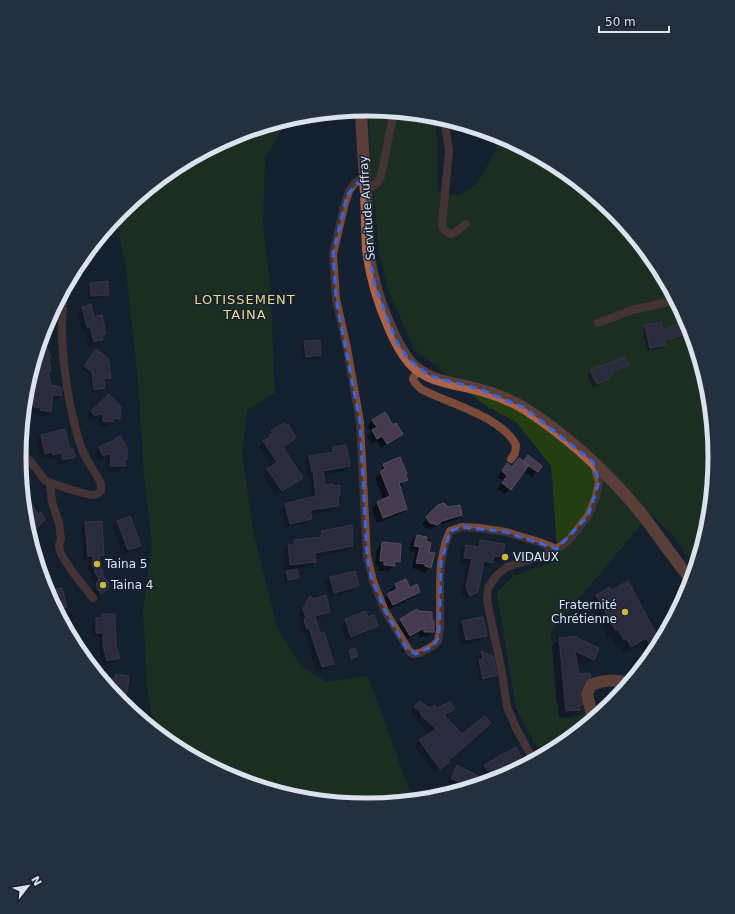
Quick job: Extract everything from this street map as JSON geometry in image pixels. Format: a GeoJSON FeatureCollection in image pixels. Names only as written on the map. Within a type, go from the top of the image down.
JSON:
{"type":"FeatureCollection","features":[{"type":"Feature","properties":{"kind":"street","name":"Servitude Auffray"},"geometry":{"type":"LineString","coordinates":[[361,116],[368,250],[375,285],[384,314],[396,341],[409,360],[418,370],[430,376],[482,390],[505,398],[525,408],[544,421],[604,472],[630,500],[688,576]]}},
{"type":"Feature","properties":{"kind":"street"},"geometry":{"type":"LineString","coordinates":[[366,191],[378,182],[382,176],[393,116]]}},
{"type":"Feature","properties":{"kind":"street"},"geometry":{"type":"LineString","coordinates":[[445,124],[449,151],[442,224],[444,231],[451,234],[466,224]]}},
{"type":"Feature","properties":{"kind":"street"},"geometry":{"type":"LineString","coordinates":[[365,175],[354,184],[347,195],[333,254],[336,300],[347,348],[360,426],[367,556],[373,581],[385,611],[410,652],[413,654],[420,653],[436,644],[440,630],[440,571],[445,544],[450,532],[462,527],[506,532],[557,549]]}},
{"type":"Feature","properties":{"kind":"street"},"geometry":{"type":"LineString","coordinates":[[598,323],[632,310],[671,301]]}},
{"type":"Feature","properties":{"kind":"street"},"geometry":{"type":"LineString","coordinates":[[26,456],[44,479],[50,483],[91,495],[99,493],[101,489],[101,483],[87,461],[79,440],[69,398],[65,372],[63,342],[63,302]]}},
{"type":"Feature","properties":{"kind":"street"},"geometry":{"type":"LineString","coordinates":[[418,370],[413,380],[421,389],[490,419],[509,435],[516,445],[515,453],[511,459]]}},
{"type":"Feature","properties":{"kind":"street"},"geometry":{"type":"LineString","coordinates":[[532,756],[516,728],[507,707],[501,667],[487,600],[488,588],[496,576],[507,568],[557,549],[569,540],[588,516],[596,498],[599,482],[593,462]]}},
{"type":"Feature","properties":{"kind":"street"},"geometry":{"type":"LineString","coordinates":[[50,483],[52,502],[60,523],[61,539],[59,545],[61,554],[71,570],[94,598]]}},
{"type":"Feature","properties":{"kind":"street"},"geometry":{"type":"LineString","coordinates":[[592,715],[587,694],[591,685],[600,682],[617,680],[624,682]]}},
{"type":"Feature","properties":{"kind":"highlighted area"},"geometry":{"type":"Polygon","coordinates":[[[365,175],[368,250],[375,285],[396,341],[409,360],[430,376],[482,390],[525,408],[593,462],[599,482],[588,516],[557,549],[506,532],[462,527],[450,531],[441,563],[439,637],[433,646],[416,654],[407,649],[385,611],[371,577],[367,556],[360,422],[336,299],[333,254],[347,195],[365,175]]]}},
{"type":"Feature","properties":{"kind":"green space"},"geometry":{"type":"Polygon","coordinates":[[[368,116],[412,118],[436,122],[438,191],[459,196],[475,185],[490,161],[499,141],[538,161],[557,173],[593,200],[638,249],[663,286],[674,306],[691,347],[706,412],[709,457],[706,502],[692,563],[672,534],[650,514],[551,632],[555,694],[560,716],[573,718],[585,713],[588,718],[540,752],[516,708],[497,592],[513,576],[558,560],[551,466],[516,422],[486,406],[414,349],[388,289],[379,252],[371,169],[368,116]]]}},
{"type":"Feature","properties":{"kind":"green space"},"geometry":{"type":"Polygon","coordinates":[[[284,126],[265,158],[263,224],[270,284],[275,393],[247,410],[242,454],[254,535],[277,627],[301,666],[327,682],[368,676],[412,796],[390,798],[345,798],[323,796],[279,787],[237,773],[216,763],[178,741],[153,722],[147,688],[143,609],[152,545],[144,475],[138,382],[125,260],[117,226],[142,200],[178,173],[216,151],[237,141],[284,126]]]}},
{"type":"Feature","properties":{"kind":"building"},"geometry":{"type":"Polygon","coordinates":[[[108,281],[109,295],[91,296],[90,283],[108,281]]]}},
{"type":"Feature","properties":{"kind":"building"},"geometry":{"type":"Polygon","coordinates":[[[91,304],[94,317],[102,315],[106,334],[102,335],[103,339],[94,342],[90,327],[87,327],[82,307],[91,304]]]}},
{"type":"Feature","properties":{"kind":"building"},"geometry":{"type":"Polygon","coordinates":[[[661,322],[663,330],[682,323],[686,334],[665,341],[666,345],[650,348],[645,325],[661,322]]]}},
{"type":"Feature","properties":{"kind":"building"},"geometry":{"type":"Polygon","coordinates":[[[320,340],[321,355],[306,357],[304,341],[320,340]]]}},
{"type":"Feature","properties":{"kind":"building"},"geometry":{"type":"Polygon","coordinates":[[[46,345],[51,358],[49,359],[51,371],[48,371],[51,385],[61,387],[62,389],[61,396],[53,395],[51,412],[34,407],[34,401],[31,401],[33,390],[34,387],[38,387],[36,378],[44,347],[46,345]]]}},
{"type":"Feature","properties":{"kind":"building"},"geometry":{"type":"Polygon","coordinates":[[[96,349],[108,358],[111,378],[104,379],[105,388],[94,390],[92,372],[84,366],[96,349]]]}},
{"type":"Feature","properties":{"kind":"building"},"geometry":{"type":"Polygon","coordinates":[[[625,357],[629,365],[611,373],[612,376],[608,378],[609,379],[597,384],[590,370],[625,357]]]}},
{"type":"Feature","properties":{"kind":"building"},"geometry":{"type":"Polygon","coordinates":[[[109,394],[121,407],[120,419],[113,419],[114,422],[103,421],[103,413],[95,416],[91,411],[109,394]]]}},
{"type":"Feature","properties":{"kind":"building"},"geometry":{"type":"Polygon","coordinates":[[[385,412],[393,425],[396,423],[403,434],[387,444],[382,436],[377,439],[372,430],[377,427],[372,420],[385,412]]]}},
{"type":"Feature","properties":{"kind":"building"},"geometry":{"type":"Polygon","coordinates":[[[284,423],[286,425],[288,424],[296,438],[283,447],[303,478],[282,491],[267,469],[277,462],[263,441],[270,437],[269,435],[273,433],[271,431],[284,423]]]}},
{"type":"Feature","properties":{"kind":"building"},"geometry":{"type":"Polygon","coordinates":[[[65,429],[70,450],[73,449],[75,457],[63,460],[61,453],[53,455],[52,452],[45,454],[41,435],[65,429]]]}},
{"type":"Feature","properties":{"kind":"building"},"geometry":{"type":"Polygon","coordinates":[[[121,436],[127,449],[127,459],[124,460],[126,466],[110,466],[111,453],[103,456],[99,447],[121,436]]]}},
{"type":"Feature","properties":{"kind":"building"},"geometry":{"type":"Polygon","coordinates":[[[346,445],[350,466],[323,471],[325,485],[340,485],[338,499],[339,506],[310,510],[312,519],[290,524],[285,504],[315,496],[316,498],[313,470],[312,472],[309,456],[333,452],[332,447],[346,445]]]}},
{"type":"Feature","properties":{"kind":"building"},"geometry":{"type":"Polygon","coordinates":[[[528,455],[542,466],[538,472],[523,462],[528,455]]]}},
{"type":"Feature","properties":{"kind":"building"},"geometry":{"type":"Polygon","coordinates":[[[400,457],[408,480],[399,483],[407,509],[383,518],[377,502],[390,496],[380,471],[385,469],[383,464],[400,457]]]}},
{"type":"Feature","properties":{"kind":"building"},"geometry":{"type":"Polygon","coordinates":[[[519,458],[529,465],[511,490],[502,483],[507,476],[502,471],[507,463],[512,467],[519,458]]]}},
{"type":"Feature","properties":{"kind":"building"},"geometry":{"type":"Polygon","coordinates":[[[29,500],[38,514],[41,512],[45,520],[35,529],[29,500]]]}},
{"type":"Feature","properties":{"kind":"building"},"geometry":{"type":"Polygon","coordinates":[[[444,503],[448,507],[460,505],[462,515],[442,521],[438,525],[430,523],[426,517],[438,505],[444,503]]]}},
{"type":"Feature","properties":{"kind":"building"},"geometry":{"type":"Polygon","coordinates":[[[130,516],[141,546],[128,550],[117,521],[130,516]]]}},
{"type":"Feature","properties":{"kind":"building"},"geometry":{"type":"Polygon","coordinates":[[[102,521],[104,555],[99,556],[103,577],[108,581],[109,586],[108,589],[101,594],[96,587],[99,579],[95,573],[95,568],[92,566],[93,556],[88,556],[85,522],[102,521]]]}},
{"type":"Feature","properties":{"kind":"building"},"geometry":{"type":"Polygon","coordinates":[[[352,525],[353,546],[315,553],[316,562],[290,565],[288,545],[295,544],[294,540],[321,537],[321,531],[352,525]]]}},
{"type":"Feature","properties":{"kind":"building"},"geometry":{"type":"Polygon","coordinates":[[[417,535],[427,537],[426,541],[431,543],[429,552],[435,553],[431,568],[425,566],[425,564],[416,563],[420,547],[414,546],[417,535]]]}},
{"type":"Feature","properties":{"kind":"building"},"geometry":{"type":"Polygon","coordinates":[[[480,540],[505,544],[502,557],[494,556],[493,563],[484,561],[478,592],[470,596],[466,586],[472,559],[464,558],[466,545],[479,547],[480,540]]]}},
{"type":"Feature","properties":{"kind":"building"},"geometry":{"type":"Polygon","coordinates":[[[382,542],[401,544],[400,562],[395,561],[395,566],[384,565],[384,561],[380,561],[382,542]]]}},
{"type":"Feature","properties":{"kind":"building"},"geometry":{"type":"Polygon","coordinates":[[[297,569],[299,578],[288,580],[286,571],[297,569]]]}},
{"type":"Feature","properties":{"kind":"building"},"geometry":{"type":"Polygon","coordinates":[[[355,571],[359,586],[334,593],[330,577],[355,571]]]}},
{"type":"Feature","properties":{"kind":"building"},"geometry":{"type":"Polygon","coordinates":[[[406,579],[410,588],[417,584],[420,592],[393,605],[387,594],[397,589],[395,584],[406,579]]]}},
{"type":"Feature","properties":{"kind":"building","name":"Fraternité Chrétienne"},"geometry":{"type":"Polygon","coordinates":[[[628,581],[656,634],[661,631],[651,647],[646,638],[631,647],[627,639],[624,640],[618,629],[616,631],[596,595],[610,587],[612,590],[628,581]]]}},
{"type":"Feature","properties":{"kind":"building"},"geometry":{"type":"Polygon","coordinates":[[[62,588],[67,607],[61,608],[53,590],[62,588]]]}},
{"type":"Feature","properties":{"kind":"building"},"geometry":{"type":"Polygon","coordinates":[[[326,595],[330,612],[315,616],[320,633],[324,632],[334,664],[322,667],[309,628],[306,628],[304,619],[306,618],[303,608],[310,596],[314,599],[326,595]]]}},
{"type":"Feature","properties":{"kind":"building"},"geometry":{"type":"Polygon","coordinates":[[[417,609],[418,611],[432,612],[434,632],[424,632],[424,628],[410,636],[400,619],[417,609]]]}},
{"type":"Feature","properties":{"kind":"building"},"geometry":{"type":"Polygon","coordinates":[[[366,611],[368,617],[374,615],[378,626],[351,637],[345,619],[366,611]]]}},
{"type":"Feature","properties":{"kind":"building"},"geometry":{"type":"Polygon","coordinates":[[[102,614],[115,614],[116,645],[120,658],[107,661],[103,645],[103,633],[96,633],[96,618],[102,618],[102,614]]]}},
{"type":"Feature","properties":{"kind":"building"},"geometry":{"type":"Polygon","coordinates":[[[483,617],[487,636],[466,640],[462,621],[483,617]]]}},
{"type":"Feature","properties":{"kind":"building"},"geometry":{"type":"Polygon","coordinates":[[[576,636],[577,638],[599,648],[594,660],[575,651],[579,674],[590,673],[591,677],[586,680],[580,691],[582,705],[579,706],[580,710],[566,711],[559,638],[576,636]]]}},
{"type":"Feature","properties":{"kind":"building"},"geometry":{"type":"Polygon","coordinates":[[[355,648],[358,656],[351,659],[349,650],[355,648]]]}},
{"type":"Feature","properties":{"kind":"building"},"geometry":{"type":"Polygon","coordinates":[[[481,651],[493,656],[497,675],[483,679],[479,660],[483,659],[481,651]]]}},
{"type":"Feature","properties":{"kind":"building"},"geometry":{"type":"Polygon","coordinates":[[[116,674],[129,676],[126,698],[108,678],[115,679],[116,674]]]}},
{"type":"Feature","properties":{"kind":"building"},"geometry":{"type":"Polygon","coordinates":[[[419,701],[430,708],[435,705],[437,708],[450,702],[455,709],[444,715],[462,734],[485,716],[491,723],[448,761],[450,762],[440,769],[419,740],[436,729],[421,715],[420,711],[414,707],[419,701]]]}},
{"type":"Feature","properties":{"kind":"building"},"geometry":{"type":"Polygon","coordinates":[[[516,747],[523,760],[492,775],[484,765],[516,747]]]}},
{"type":"Feature","properties":{"kind":"building"},"geometry":{"type":"Polygon","coordinates":[[[457,765],[483,778],[463,785],[451,778],[457,765]]]}},
{"type":"Feature","properties":{"kind":"place","name":"VIDAUX"},"geometry":{"type":"Point","coordinates":[505,557]}},
{"type":"Feature","properties":{"kind":"place","name":"Taina 5"},"geometry":{"type":"Point","coordinates":[97,564]}},
{"type":"Feature","properties":{"kind":"place","name":"Taina 4"},"geometry":{"type":"Point","coordinates":[103,585]}},
{"type":"Feature","properties":{"kind":"place","name":"Fraternité Chrétienne"},"geometry":{"type":"Point","coordinates":[625,612]}},
{"type":"Feature","properties":{"kind":"district","name":"LOTISSEMENT TAINA"},"geometry":{"type":"Point","coordinates":[245,306]}}]}
